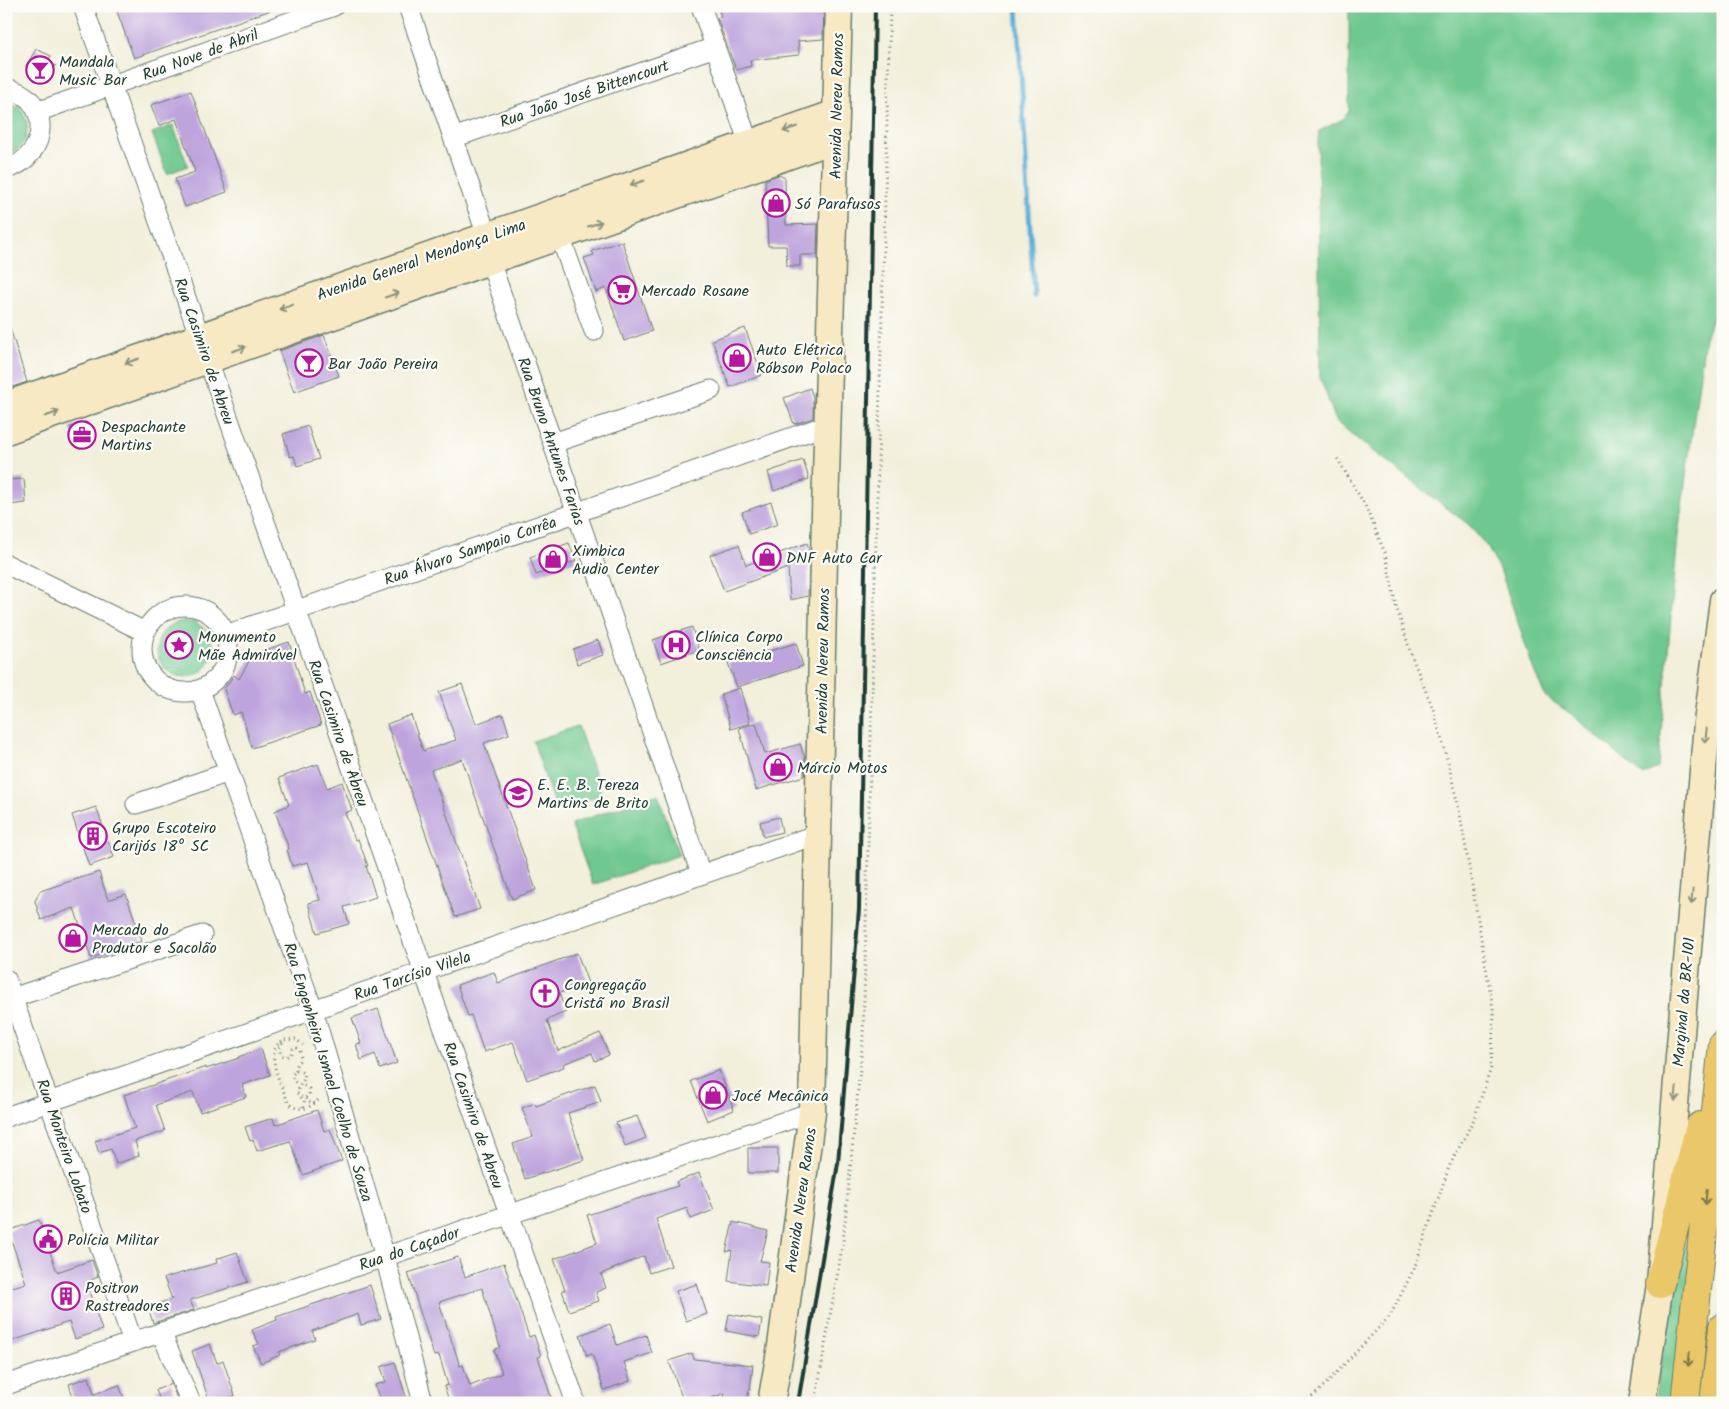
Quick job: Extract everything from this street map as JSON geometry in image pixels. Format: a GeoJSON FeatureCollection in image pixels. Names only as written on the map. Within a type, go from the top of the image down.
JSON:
{"type":"FeatureCollection","features":[{"type":"Feature","properties":{"kind":"highway"},"geometry":{"type":"LineString","coordinates":[[1660,1284],[1723,1038]]}},
{"type":"Feature","properties":{"kind":"highway"},"geometry":{"type":"LineString","coordinates":[[1685,1403],[1723,1044]]}},
{"type":"Feature","properties":{"kind":"highway"},"geometry":{"type":"LineString","coordinates":[[1714,1403],[1723,1327]]}},
{"type":"Feature","properties":{"kind":"main road","name":"Avenida Nereu Ramos"},"geometry":{"type":"LineString","coordinates":[[771,1403],[781,1346],[812,1112],[838,6]]}},
{"type":"Feature","properties":{"kind":"main road","name":"Avenida General Mendonça Lima"},"geometry":{"type":"LineString","coordinates":[[6,405],[204,348],[488,248],[749,144],[836,113]]}},
{"type":"Feature","properties":{"kind":"main road","name":"Avenida General Mendonça Lima"},"geometry":{"type":"LineString","coordinates":[[488,248],[560,236],[836,139]]}},
{"type":"Feature","properties":{"kind":"main road","name":"Avenida General Mendonça Lima"},"geometry":{"type":"LineString","coordinates":[[6,431],[204,348]]}},
{"type":"Feature","properties":{"kind":"main road","name":"Marginal da BR-101"},"geometry":{"type":"LineString","coordinates":[[1642,1403],[1660,1284],[1707,723],[1723,600]]}},
{"type":"Feature","properties":{"kind":"street","name":"Rua Casimiro de Abreu"},"geometry":{"type":"LineString","coordinates":[[83,6],[576,1403]]}},
{"type":"Feature","properties":{"kind":"street","name":"Rua Nove de Abril"},"geometry":{"type":"LineString","coordinates":[[37,112],[334,6]]}},
{"type":"Feature","properties":{"kind":"street","name":"Rua Bruno Antunes Farias"},"geometry":{"type":"LineString","coordinates":[[408,6],[553,444],[701,874]]}},
{"type":"Feature","properties":{"kind":"street"},"geometry":{"type":"LineString","coordinates":[[701,6],[749,144]]}},
{"type":"Feature","properties":{"kind":"street","name":"Rua João José Bittencourt"},"geometry":{"type":"LineString","coordinates":[[453,138],[715,47]]}},
{"type":"Feature","properties":{"kind":"street"},"geometry":{"type":"LineString","coordinates":[[6,88],[23,95],[32,102],[41,125],[40,138],[34,150],[26,160],[6,169]]}},
{"type":"Feature","properties":{"kind":"street"},"geometry":{"type":"LineString","coordinates":[[560,236],[594,332]]}},
{"type":"Feature","properties":{"kind":"street"},"geometry":{"type":"LineString","coordinates":[[553,444],[711,390]]}},
{"type":"Feature","properties":{"kind":"street","name":"Rua Álvaro Sampaio Corrêa"},"geometry":{"type":"LineString","coordinates":[[226,635],[827,425]]}},
{"type":"Feature","properties":{"kind":"street"},"geometry":{"type":"LineString","coordinates":[[6,564],[145,632]]}},
{"type":"Feature","properties":{"kind":"street"},"geometry":{"type":"LineString","coordinates":[[177,607],[192,607],[206,611],[217,620],[226,635],[229,649],[225,666],[215,681],[200,690],[186,692],[172,690],[160,684],[150,674],[144,662],[142,648],[145,632],[152,622],[164,612],[177,607]]}},
{"type":"Feature","properties":{"kind":"street","name":"Rua Engenheiro Ismael Coelho de Souza"},"geometry":{"type":"LineString","coordinates":[[200,690],[313,1010],[385,1257],[423,1403]]}},
{"type":"Feature","properties":{"kind":"street"},"geometry":{"type":"LineString","coordinates":[[136,804],[229,772]]}},
{"type":"Feature","properties":{"kind":"street","name":"Rua Tarcísio Vilela"},"geometry":{"type":"LineString","coordinates":[[6,1117],[818,834]]}},
{"type":"Feature","properties":{"kind":"street"},"geometry":{"type":"LineString","coordinates":[[10,999],[202,935]]}},
{"type":"Feature","properties":{"kind":"street","name":"Rua Monteiro Lobato"},"geometry":{"type":"LineString","coordinates":[[6,979],[10,999],[49,1102],[133,1342]]}},
{"type":"Feature","properties":{"kind":"street","name":"Rua do Caçador"},"geometry":{"type":"LineString","coordinates":[[6,1385],[812,1112]]}},
{"type":"Feature","properties":{"kind":"street"},"geometry":{"type":"LineString","coordinates":[[161,1332],[191,1403]]}},
{"type":"Feature","properties":{"kind":"path"},"geometry":{"type":"LineString","coordinates":[[815,1403],[843,1242],[863,1039],[890,6]]}},
{"type":"Feature","properties":{"kind":"path"},"geometry":{"type":"LineString","coordinates":[[1304,1403],[1324,1386],[1390,1316],[1414,1269],[1449,1167],[1474,1119],[1491,1068],[1494,1014],[1460,814],[1433,708],[1412,657],[1396,606],[1385,553],[1364,505],[1337,458]]}},
{"type":"Feature","properties":{"kind":"path"},"geometry":{"type":"LineString","coordinates":[[305,1050],[302,1042],[296,1038],[284,1040],[276,1045],[273,1052],[288,1102],[292,1108],[302,1108],[316,1103],[320,1098],[320,1091]]}},
{"type":"Feature","properties":{"kind":"path"},"geometry":{"type":"LineString","coordinates":[[284,1040],[279,1048],[281,1054],[286,1057],[296,1047],[300,1051],[301,1058],[295,1067],[296,1071],[292,1075],[292,1080],[309,1089],[309,1094],[302,1108]]}},
{"type":"Feature","properties":{"kind":"path"},"geometry":{"type":"LineString","coordinates":[[296,1071],[304,1074],[305,1078],[298,1088],[298,1094],[310,1102],[316,1103]]}},
{"type":"Feature","properties":{"kind":"green space"},"geometry":{"type":"Polygon","coordinates":[[[1349,6],[1723,6],[1723,289],[1705,338],[1678,535],[1658,768],[1642,775],[1571,714],[1545,696],[1533,668],[1502,575],[1488,548],[1469,525],[1336,421],[1320,377],[1318,141],[1319,131],[1343,119],[1349,111],[1349,6]]]}},
{"type":"Feature","properties":{"kind":"green space"},"geometry":{"type":"Polygon","coordinates":[[[6,101],[22,111],[26,119],[27,128],[26,137],[22,145],[6,155],[6,101]]]}},
{"type":"Feature","properties":{"kind":"green space"},"geometry":{"type":"Polygon","coordinates":[[[173,125],[188,166],[167,174],[152,133],[173,125]]]}},
{"type":"Feature","properties":{"kind":"green space"},"geometry":{"type":"Polygon","coordinates":[[[185,621],[196,623],[205,629],[211,638],[213,649],[211,660],[205,669],[196,675],[185,677],[174,675],[165,669],[159,660],[157,649],[159,638],[165,629],[174,623],[185,621]]]}},
{"type":"Feature","properties":{"kind":"green space"},"geometry":{"type":"Polygon","coordinates":[[[578,726],[602,795],[556,810],[533,741],[578,726]]]}},
{"type":"Feature","properties":{"kind":"green space"},"geometry":{"type":"Polygon","coordinates":[[[658,794],[679,855],[593,885],[571,824],[658,794]]]}},
{"type":"Feature","properties":{"kind":"green space"},"geometry":{"type":"Polygon","coordinates":[[[1699,1203],[1674,1403],[1654,1403],[1672,1284],[1699,1203]]]}},
{"type":"Feature","properties":{"kind":"building"},"geometry":{"type":"Polygon","coordinates":[[[115,6],[276,6],[277,8],[134,58],[115,6]]]}},
{"type":"Feature","properties":{"kind":"building"},"geometry":{"type":"Polygon","coordinates":[[[717,6],[824,6],[823,39],[798,41],[799,55],[750,60],[751,66],[736,70],[717,18],[721,16],[717,6]]]}},
{"type":"Feature","properties":{"kind":"building"},"geometry":{"type":"Polygon","coordinates":[[[36,49],[51,56],[48,61],[56,66],[41,73],[35,72],[26,66],[36,49]]]}},
{"type":"Feature","properties":{"kind":"building"},"geometry":{"type":"Polygon","coordinates":[[[191,91],[227,192],[185,207],[175,179],[195,172],[176,119],[159,126],[151,105],[191,91]]]}},
{"type":"Feature","properties":{"kind":"building"},"geometry":{"type":"Polygon","coordinates":[[[779,175],[785,178],[786,225],[818,224],[817,255],[800,255],[800,266],[787,266],[786,246],[768,246],[765,180],[779,175]]]}},
{"type":"Feature","properties":{"kind":"building","name":"Mercado Rosane"},"geometry":{"type":"Polygon","coordinates":[[[622,241],[652,331],[624,341],[606,288],[596,292],[584,258],[594,255],[592,251],[622,241]]]}},
{"type":"Feature","properties":{"kind":"building"},"geometry":{"type":"Polygon","coordinates":[[[9,325],[27,382],[6,389],[6,326],[9,325]]]}},
{"type":"Feature","properties":{"kind":"building","name":"Auto Elétrica Róbson Polaco"},"geometry":{"type":"Polygon","coordinates":[[[745,328],[762,375],[730,387],[712,340],[745,328]]]}},
{"type":"Feature","properties":{"kind":"building","name":"Bar João Pereira"},"geometry":{"type":"Polygon","coordinates":[[[324,335],[339,376],[294,392],[279,351],[324,335]]]}},
{"type":"Feature","properties":{"kind":"building"},"geometry":{"type":"Polygon","coordinates":[[[810,388],[813,397],[813,418],[794,424],[784,398],[810,388]]]}},
{"type":"Feature","properties":{"kind":"building","name":"Despachante Martins"},"geometry":{"type":"Polygon","coordinates":[[[86,422],[94,443],[78,449],[70,427],[86,422]]]}},
{"type":"Feature","properties":{"kind":"building"},"geometry":{"type":"Polygon","coordinates":[[[308,426],[319,459],[297,466],[294,456],[290,457],[283,434],[308,426]]]}},
{"type":"Feature","properties":{"kind":"building"},"geometry":{"type":"Polygon","coordinates":[[[803,460],[809,479],[774,491],[768,472],[803,460]]]}},
{"type":"Feature","properties":{"kind":"building"},"geometry":{"type":"Polygon","coordinates":[[[24,479],[26,503],[6,504],[6,480],[24,479]]]}},
{"type":"Feature","properties":{"kind":"building"},"geometry":{"type":"Polygon","coordinates":[[[771,502],[778,524],[749,534],[742,512],[771,502]]]}},
{"type":"Feature","properties":{"kind":"building","name":"Ximbica Audio Center"},"geometry":{"type":"Polygon","coordinates":[[[569,543],[576,561],[536,575],[530,557],[569,543]]]}},
{"type":"Feature","properties":{"kind":"building"},"geometry":{"type":"Polygon","coordinates":[[[807,543],[809,550],[808,596],[790,600],[788,568],[724,591],[710,555],[739,545],[746,565],[807,543]]]}},
{"type":"Feature","properties":{"kind":"building","name":"Clínica Corpo Consciência"},"geometry":{"type":"Polygon","coordinates":[[[692,627],[699,650],[661,663],[653,640],[692,627]]]}},
{"type":"Feature","properties":{"kind":"building"},"geometry":{"type":"Polygon","coordinates":[[[598,640],[603,655],[577,664],[573,649],[598,640]]]}},
{"type":"Feature","properties":{"kind":"building"},"geometry":{"type":"Polygon","coordinates":[[[289,642],[305,694],[310,692],[321,725],[252,748],[241,712],[233,715],[224,689],[234,675],[239,679],[253,654],[289,642]]]}},
{"type":"Feature","properties":{"kind":"building"},"geometry":{"type":"Polygon","coordinates":[[[796,643],[803,666],[737,687],[728,663],[755,653],[756,655],[796,643]]]}},
{"type":"Feature","properties":{"kind":"building"},"geometry":{"type":"Polygon","coordinates":[[[462,684],[476,724],[503,714],[509,734],[484,743],[536,890],[512,899],[462,759],[431,770],[480,909],[455,917],[387,724],[411,715],[423,751],[456,740],[439,692],[462,684]]]}},
{"type":"Feature","properties":{"kind":"building"},"geometry":{"type":"Polygon","coordinates":[[[740,688],[750,723],[731,729],[721,694],[740,688]]]}},
{"type":"Feature","properties":{"kind":"building","name":"Márcio Motos"},"geometry":{"type":"Polygon","coordinates":[[[756,723],[765,754],[800,744],[805,759],[804,776],[756,790],[739,728],[756,723]]]}},
{"type":"Feature","properties":{"kind":"building"},"geometry":{"type":"Polygon","coordinates":[[[318,764],[327,788],[342,782],[352,810],[345,813],[355,840],[358,839],[368,866],[366,866],[376,897],[344,907],[349,924],[317,933],[308,903],[320,900],[308,862],[292,866],[287,849],[289,849],[275,811],[289,805],[279,778],[318,764]]]}},
{"type":"Feature","properties":{"kind":"building","name":"Grupo Escoteiro Carijós 18º SC"},"geometry":{"type":"Polygon","coordinates":[[[96,807],[114,857],[89,866],[72,815],[96,807]]]}},
{"type":"Feature","properties":{"kind":"building"},"geometry":{"type":"Polygon","coordinates":[[[779,817],[782,832],[763,837],[760,822],[779,817]]]}},
{"type":"Feature","properties":{"kind":"building"},"geometry":{"type":"Polygon","coordinates":[[[99,872],[108,900],[126,894],[142,941],[91,958],[74,908],[41,920],[35,901],[40,891],[99,872]]]}},
{"type":"Feature","properties":{"kind":"building"},"geometry":{"type":"Polygon","coordinates":[[[577,953],[588,983],[559,993],[566,1012],[547,1020],[558,1051],[600,1033],[609,1055],[595,1061],[592,1053],[563,1064],[564,1067],[527,1080],[513,1042],[484,1052],[471,1015],[468,1016],[457,985],[494,972],[498,983],[577,953]]]}},
{"type":"Feature","properties":{"kind":"building"},"geometry":{"type":"Polygon","coordinates":[[[378,1009],[397,1063],[380,1069],[375,1054],[361,1060],[356,1044],[361,1043],[352,1018],[378,1009]]]}},
{"type":"Feature","properties":{"kind":"building"},"geometry":{"type":"Polygon","coordinates":[[[261,1049],[270,1075],[242,1085],[246,1097],[200,1112],[193,1092],[156,1105],[165,1131],[135,1141],[139,1156],[116,1164],[111,1149],[99,1153],[95,1141],[135,1128],[124,1095],[206,1067],[206,1069],[239,1058],[261,1049]]]}},
{"type":"Feature","properties":{"kind":"building","name":"Jocé Mecânica"},"geometry":{"type":"Polygon","coordinates":[[[719,1070],[734,1110],[707,1121],[691,1081],[719,1070]]]}},
{"type":"Feature","properties":{"kind":"building"},"geometry":{"type":"Polygon","coordinates":[[[595,1085],[601,1102],[568,1113],[584,1160],[525,1179],[513,1144],[533,1137],[522,1108],[535,1103],[536,1106],[595,1085]]]}},
{"type":"Feature","properties":{"kind":"building"},"geometry":{"type":"Polygon","coordinates":[[[317,1110],[324,1131],[330,1129],[342,1161],[303,1175],[290,1141],[257,1151],[253,1140],[250,1141],[245,1127],[273,1118],[275,1125],[317,1110]]]}},
{"type":"Feature","properties":{"kind":"building"},"geometry":{"type":"Polygon","coordinates":[[[637,1116],[646,1138],[625,1146],[616,1123],[637,1116]]]}},
{"type":"Feature","properties":{"kind":"building"},"geometry":{"type":"Polygon","coordinates":[[[748,1148],[778,1148],[778,1173],[748,1173],[748,1148]]]}},
{"type":"Feature","properties":{"kind":"building"},"geometry":{"type":"Polygon","coordinates":[[[699,1173],[714,1210],[691,1219],[687,1208],[656,1219],[671,1266],[649,1273],[644,1256],[601,1274],[606,1288],[596,1292],[599,1301],[569,1311],[562,1290],[565,1290],[554,1259],[597,1243],[587,1215],[678,1186],[676,1182],[699,1173]]]}},
{"type":"Feature","properties":{"kind":"building"},"geometry":{"type":"Polygon","coordinates":[[[39,1220],[57,1272],[92,1260],[98,1277],[86,1282],[102,1330],[75,1339],[69,1322],[6,1343],[6,1289],[26,1283],[8,1231],[39,1220]]]}},
{"type":"Feature","properties":{"kind":"building"},"geometry":{"type":"Polygon","coordinates":[[[733,1222],[768,1231],[760,1261],[769,1262],[766,1286],[728,1281],[732,1250],[726,1252],[733,1222]]]}},
{"type":"Feature","properties":{"kind":"building"},"geometry":{"type":"Polygon","coordinates":[[[237,1252],[248,1282],[190,1300],[194,1310],[153,1323],[148,1307],[172,1299],[164,1278],[217,1263],[216,1259],[237,1252]]]}},
{"type":"Feature","properties":{"kind":"building"},"geometry":{"type":"Polygon","coordinates":[[[458,1257],[465,1277],[504,1263],[529,1337],[534,1335],[541,1356],[538,1357],[553,1403],[450,1403],[444,1386],[448,1385],[439,1355],[434,1356],[408,1273],[458,1257]],[[482,1288],[439,1302],[460,1366],[463,1365],[470,1386],[502,1373],[494,1350],[500,1347],[482,1288]]]}},
{"type":"Feature","properties":{"kind":"building"},"geometry":{"type":"Polygon","coordinates":[[[697,1284],[707,1314],[686,1321],[676,1291],[697,1284]]]}},
{"type":"Feature","properties":{"kind":"building"},"geometry":{"type":"Polygon","coordinates":[[[370,1285],[381,1319],[361,1325],[358,1314],[312,1331],[315,1339],[279,1352],[280,1355],[261,1363],[253,1346],[259,1344],[252,1330],[277,1320],[276,1317],[370,1285]]]}},
{"type":"Feature","properties":{"kind":"building"},"geometry":{"type":"Polygon","coordinates":[[[729,1314],[762,1320],[759,1337],[726,1331],[729,1314]]]}},
{"type":"Feature","properties":{"kind":"building"},"geometry":{"type":"Polygon","coordinates":[[[610,1324],[617,1345],[646,1335],[652,1353],[624,1362],[630,1381],[604,1390],[592,1354],[587,1356],[580,1335],[610,1324]]]}},
{"type":"Feature","properties":{"kind":"building"},"geometry":{"type":"Polygon","coordinates":[[[210,1344],[217,1363],[223,1360],[235,1396],[215,1403],[210,1403],[192,1351],[210,1344]]]}},
{"type":"Feature","properties":{"kind":"building"},"geometry":{"type":"Polygon","coordinates":[[[692,1353],[694,1359],[753,1365],[747,1403],[723,1403],[725,1393],[698,1403],[684,1403],[669,1361],[692,1353]]]}},
{"type":"Feature","properties":{"kind":"building"},"geometry":{"type":"Polygon","coordinates":[[[395,1362],[408,1403],[381,1403],[375,1385],[386,1382],[381,1367],[395,1362]]]}},
{"type":"Feature","properties":{"kind":"building"},"geometry":{"type":"Polygon","coordinates":[[[89,1377],[94,1394],[119,1385],[126,1403],[75,1403],[69,1384],[89,1377]]]}},
{"type":"Feature","properties":{"kind":"building"},"geometry":{"type":"Polygon","coordinates":[[[171,1384],[179,1403],[161,1403],[156,1390],[171,1384]]]}},
{"type":"Feature","properties":{"kind":"waterway"},"geometry":{"type":"LineString","coordinates":[[1017,6],[1034,296]]}},
{"type":"Feature","properties":{"kind":"railway"},"geometry":{"type":"LineString","coordinates":[[798,1403],[838,1163],[859,909],[875,6]]}},
{"type":"Feature","properties":{"kind":"place","name":"Mandala Music Bar"},"geometry":{"type":"Point","coordinates":[40,70]}},
{"type":"Feature","properties":{"kind":"place","name":"Só Parafusos"},"geometry":{"type":"Point","coordinates":[776,203]}},
{"type":"Feature","properties":{"kind":"place","name":"Mercado Rosane"},"geometry":{"type":"Point","coordinates":[622,290]}},
{"type":"Feature","properties":{"kind":"place","name":"Auto Elétrica Róbson Polaco"},"geometry":{"type":"Point","coordinates":[737,358]}},
{"type":"Feature","properties":{"kind":"place","name":"Bar João Pereira"},"geometry":{"type":"Point","coordinates":[309,363]}},
{"type":"Feature","properties":{"kind":"place","name":"Despachante Martins"},"geometry":{"type":"Point","coordinates":[82,435]}},
{"type":"Feature","properties":{"kind":"place","name":"DNF Auto Car"},"geometry":{"type":"Point","coordinates":[767,557]}},
{"type":"Feature","properties":{"kind":"place","name":"Ximbica Audio Center"},"geometry":{"type":"Point","coordinates":[553,559]}},
{"type":"Feature","properties":{"kind":"place","name":"Monumento Mãe Admirável"},"geometry":{"type":"Point","coordinates":[179,645]}},
{"type":"Feature","properties":{"kind":"place","name":"Clínica Corpo Consciência"},"geometry":{"type":"Point","coordinates":[676,645]}},
{"type":"Feature","properties":{"kind":"place","name":"Márcio Motos"},"geometry":{"type":"Point","coordinates":[778,767]}},
{"type":"Feature","properties":{"kind":"place","name":"E. E. B. Tereza Martins de Brito"},"geometry":{"type":"Point","coordinates":[518,793]}},
{"type":"Feature","properties":{"kind":"place","name":"Grupo Escoteiro Carijós 18º SC"},"geometry":{"type":"Point","coordinates":[93,836]}},
{"type":"Feature","properties":{"kind":"place","name":"Mercado do Produtor e Sacolão"},"geometry":{"type":"Point","coordinates":[73,938]}},
{"type":"Feature","properties":{"kind":"place","name":"Congregação Cristã no Brasil"},"geometry":{"type":"Point","coordinates":[545,993]}},
{"type":"Feature","properties":{"kind":"place","name":"Jocé Mecânica"},"geometry":{"type":"Point","coordinates":[713,1095]}},
{"type":"Feature","properties":{"kind":"place","name":"Polícia Militar"},"geometry":{"type":"Point","coordinates":[48,1239]}},
{"type":"Feature","properties":{"kind":"place","name":"Positron Rastreadores"},"geometry":{"type":"Point","coordinates":[66,1296]}}]}
